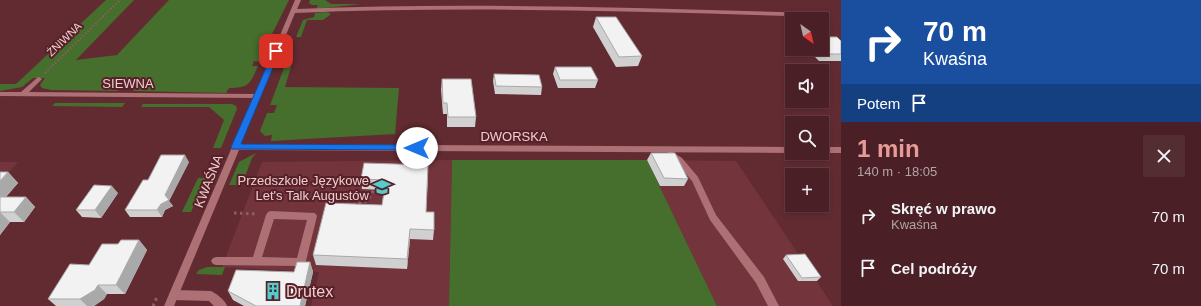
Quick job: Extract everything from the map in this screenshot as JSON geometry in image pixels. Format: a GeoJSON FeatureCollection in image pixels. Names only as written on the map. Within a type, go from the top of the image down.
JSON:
{"type":"FeatureCollection","features":[{"type":"Feature","properties":{"kind":"street","name":"KWAŚNA"},"geometry":{"type":"LineString","coordinates":[[169,306],[256,96],[298,0]]}},
{"type":"Feature","properties":{"kind":"street"},"geometry":{"type":"LineString","coordinates":[[293,11],[369,8],[591,8],[785,14]]}},
{"type":"Feature","properties":{"kind":"street"},"geometry":{"type":"LineString","coordinates":[[23,94],[39,79]]}},
{"type":"Feature","properties":{"kind":"street","name":"SIEWNA"},"geometry":{"type":"LineString","coordinates":[[0,94],[256,96]]}},
{"type":"Feature","properties":{"kind":"street","name":"DWORSKA"},"geometry":{"type":"LineString","coordinates":[[235,147],[785,150]]}},
{"type":"Feature","properties":{"kind":"street"},"geometry":{"type":"LineString","coordinates":[[664,149],[679,160],[695,179],[713,217],[760,280],[774,306]]}},
{"type":"Feature","properties":{"kind":"street"},"geometry":{"type":"LineString","coordinates":[[829,150],[841,150]]}},
{"type":"Feature","properties":{"kind":"street"},"geometry":{"type":"LineString","coordinates":[[216,261],[256,262],[301,262],[312,216],[271,215],[256,262]]}},
{"type":"Feature","properties":{"kind":"street"},"geometry":{"type":"LineString","coordinates":[[174,295],[211,296],[222,306]]}},
{"type":"Feature","properties":{"kind":"path","name":"ŻNIWNA"},"geometry":{"type":"LineString","coordinates":[[39,79],[120,0]]}},
{"type":"Feature","properties":{"kind":"path"},"geometry":{"type":"LineString","coordinates":[[347,206],[367,201],[374,190]]}},
{"type":"Feature","properties":{"kind":"shaded area"},"geometry":{"type":"Polygon","coordinates":[[[452,160],[449,306],[311,306],[319,272],[222,267],[262,162],[452,160]]]}},
{"type":"Feature","properties":{"kind":"shaded area"},"geometry":{"type":"Polygon","coordinates":[[[647,160],[736,161],[833,306],[717,306],[647,160]]]}},
{"type":"Feature","properties":{"kind":"shaded area"},"geometry":{"type":"Polygon","coordinates":[[[0,162],[18,162],[0,183],[0,162]]]}},
{"type":"Feature","properties":{"kind":"green space"},"geometry":{"type":"Polygon","coordinates":[[[106,0],[134,0],[76,60],[117,55],[169,0],[289,0],[270,38],[265,38],[263,42],[269,42],[260,62],[254,61],[252,66],[258,66],[251,81],[245,86],[229,88],[226,93],[134,91],[132,88],[134,85],[125,85],[117,91],[51,90],[42,88],[40,85],[45,78],[33,78],[22,87],[0,91],[0,84],[16,84],[106,0]]]}},
{"type":"Feature","properties":{"kind":"green space"},"geometry":{"type":"Polygon","coordinates":[[[310,0],[325,0],[331,4],[361,4],[316,9],[318,5],[312,5],[309,3],[310,0]]]}},
{"type":"Feature","properties":{"kind":"green space"},"geometry":{"type":"Polygon","coordinates":[[[315,13],[330,13],[330,15],[323,20],[307,20],[301,37],[296,37],[303,20],[314,17],[315,13]]]}},
{"type":"Feature","properties":{"kind":"green space"},"geometry":{"type":"Polygon","coordinates":[[[287,60],[293,60],[285,87],[399,88],[395,134],[271,141],[272,135],[265,136],[260,131],[267,113],[274,113],[277,105],[270,105],[287,60]]]}},
{"type":"Feature","properties":{"kind":"green space"},"geometry":{"type":"Polygon","coordinates":[[[55,103],[125,103],[122,107],[52,106],[55,103]]]}},
{"type":"Feature","properties":{"kind":"green space"},"geometry":{"type":"Polygon","coordinates":[[[143,104],[232,104],[236,106],[237,109],[221,148],[213,148],[224,120],[209,107],[141,107],[143,104]]]}},
{"type":"Feature","properties":{"kind":"green space"},"geometry":{"type":"Polygon","coordinates":[[[256,153],[252,158],[242,185],[229,185],[239,162],[256,153]]]}},
{"type":"Feature","properties":{"kind":"green space"},"geometry":{"type":"Polygon","coordinates":[[[452,160],[647,160],[717,306],[449,306],[452,160]]]}},
{"type":"Feature","properties":{"kind":"green space"},"geometry":{"type":"Polygon","coordinates":[[[198,178],[206,178],[191,212],[182,212],[198,178]]]}},
{"type":"Feature","properties":{"kind":"green space"},"geometry":{"type":"Polygon","coordinates":[[[207,267],[225,267],[222,275],[196,274],[199,270],[207,267]]]}},
{"type":"Feature","properties":{"kind":"building"},"geometry":{"type":"Polygon","coordinates":[[[596,17],[616,17],[642,56],[619,57],[596,17]]]}},
{"type":"Feature","properties":{"kind":"building"},"geometry":{"type":"Polygon","coordinates":[[[829,37],[837,37],[841,41],[841,54],[829,54],[829,37]]]}},
{"type":"Feature","properties":{"kind":"building"},"geometry":{"type":"Polygon","coordinates":[[[555,67],[591,67],[598,80],[560,80],[555,67]]]}},
{"type":"Feature","properties":{"kind":"building"},"geometry":{"type":"Polygon","coordinates":[[[494,74],[539,75],[542,87],[496,86],[494,74]]]}},
{"type":"Feature","properties":{"kind":"building"},"geometry":{"type":"Polygon","coordinates":[[[442,79],[471,79],[476,117],[448,117],[447,103],[443,103],[442,79]]]}},
{"type":"Feature","properties":{"kind":"building"},"geometry":{"type":"Polygon","coordinates":[[[651,153],[675,153],[688,179],[664,178],[651,153]]]}},
{"type":"Feature","properties":{"kind":"building"},"geometry":{"type":"Polygon","coordinates":[[[161,155],[185,155],[165,195],[169,200],[161,204],[157,210],[125,210],[143,180],[148,180],[161,155]]]}},
{"type":"Feature","properties":{"kind":"building"},"geometry":{"type":"Polygon","coordinates":[[[364,163],[428,165],[426,212],[434,212],[434,230],[410,229],[407,259],[313,255],[326,203],[382,205],[386,180],[361,179],[364,163]]]}},
{"type":"Feature","properties":{"kind":"building"},"geometry":{"type":"Polygon","coordinates":[[[0,172],[8,172],[0,181],[0,172]]]}},
{"type":"Feature","properties":{"kind":"building"},"geometry":{"type":"Polygon","coordinates":[[[94,185],[112,186],[95,210],[76,210],[94,185]]]}},
{"type":"Feature","properties":{"kind":"building"},"geometry":{"type":"Polygon","coordinates":[[[0,197],[26,197],[14,212],[0,212],[0,197]]]}},
{"type":"Feature","properties":{"kind":"building"},"geometry":{"type":"Polygon","coordinates":[[[121,240],[139,240],[116,285],[98,285],[95,290],[80,299],[48,299],[70,264],[89,265],[102,244],[118,244],[121,240]]]}},
{"type":"Feature","properties":{"kind":"building"},"geometry":{"type":"Polygon","coordinates":[[[805,254],[821,277],[802,278],[786,255],[805,254]]]}},
{"type":"Feature","properties":{"kind":"building","name":"Drutex"},"geometry":{"type":"Polygon","coordinates":[[[297,262],[310,262],[300,306],[256,306],[228,291],[236,270],[294,272],[297,262]]]}},
{"type":"Feature","properties":{"kind":"place","name":"Przedszkole Językowe Let's Talk Augustów"},"geometry":{"type":"Point","coordinates":[382,187]}},
{"type":"Feature","properties":{"kind":"place","name":"Drutex"},"geometry":{"type":"Point","coordinates":[273,291]}},
{"type":"Feature","properties":{"kind":"route"},"geometry":{"type":"LineString","coordinates":[[276,51],[235,147],[417,148]]}}]}
